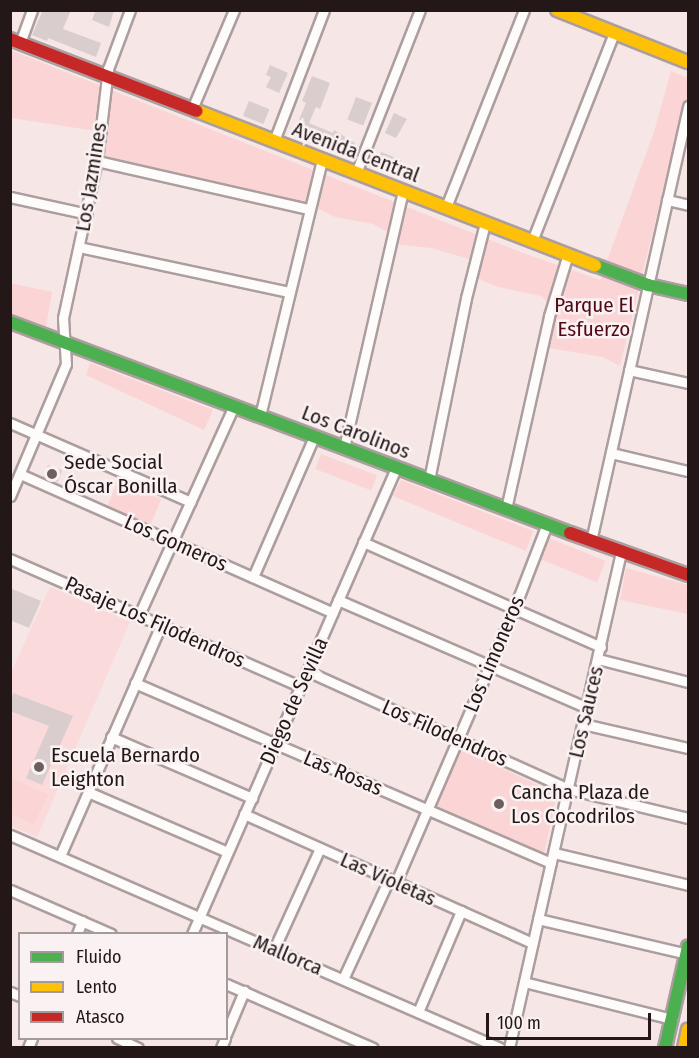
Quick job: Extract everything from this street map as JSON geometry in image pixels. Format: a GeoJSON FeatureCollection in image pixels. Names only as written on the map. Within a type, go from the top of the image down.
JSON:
{"type":"FeatureCollection","features":[{"type":"Feature","properties":{"kind":"main road"},"geometry":{"type":"LineString","coordinates":[[557,10],[688,62]]}},
{"type":"Feature","properties":{"kind":"main road","name":"Avenida Central"},"geometry":{"type":"LineString","coordinates":[[15,41],[648,285],[688,294]]}},
{"type":"Feature","properties":{"kind":"main road","name":"Los Carolinos"},"geometry":{"type":"LineString","coordinates":[[10,322],[591,541],[688,574]]}},
{"type":"Feature","properties":{"kind":"main road"},"geometry":{"type":"LineString","coordinates":[[665,1047],[688,951]]}},
{"type":"Feature","properties":{"kind":"main road"},"geometry":{"type":"LineString","coordinates":[[684,1047],[688,1029]]}},
{"type":"Feature","properties":{"kind":"street"},"geometry":{"type":"LineString","coordinates":[[15,41],[32,10]]}},
{"type":"Feature","properties":{"kind":"street","name":"Los Jazmines"},"geometry":{"type":"LineString","coordinates":[[10,496],[64,374],[68,356],[63,318],[98,161],[111,57],[130,10]]}},
{"type":"Feature","properties":{"kind":"street"},"geometry":{"type":"LineString","coordinates":[[192,109],[234,10]]}},
{"type":"Feature","properties":{"kind":"street"},"geometry":{"type":"LineString","coordinates":[[274,141],[324,10]]}},
{"type":"Feature","properties":{"kind":"street"},"geometry":{"type":"LineString","coordinates":[[356,172],[420,10]]}},
{"type":"Feature","properties":{"kind":"street"},"geometry":{"type":"LineString","coordinates":[[446,207],[524,10]]}},
{"type":"Feature","properties":{"kind":"street"},"geometry":{"type":"LineString","coordinates":[[532,241],[614,33]]}},
{"type":"Feature","properties":{"kind":"street"},"geometry":{"type":"LineString","coordinates":[[591,541],[688,106]]}},
{"type":"Feature","properties":{"kind":"street"},"geometry":{"type":"LineString","coordinates":[[260,416],[308,209],[322,159]]}},
{"type":"Feature","properties":{"kind":"street"},"geometry":{"type":"LineString","coordinates":[[98,161],[308,209]]}},
{"type":"Feature","properties":{"kind":"street"},"geometry":{"type":"LineString","coordinates":[[344,448],[403,191]]}},
{"type":"Feature","properties":{"kind":"street"},"geometry":{"type":"LineString","coordinates":[[10,196],[87,214]]}},
{"type":"Feature","properties":{"kind":"street"},"geometry":{"type":"LineString","coordinates":[[667,200],[688,205]]}},
{"type":"Feature","properties":{"kind":"street"},"geometry":{"type":"LineString","coordinates":[[429,480],[466,298],[485,223]]}},
{"type":"Feature","properties":{"kind":"street"},"geometry":{"type":"LineString","coordinates":[[79,247],[289,292]]}},
{"type":"Feature","properties":{"kind":"street"},"geometry":{"type":"LineString","coordinates":[[506,509],[549,316],[568,254]]}},
{"type":"Feature","properties":{"kind":"street"},"geometry":{"type":"LineString","coordinates":[[629,370],[688,383]]}},
{"type":"Feature","properties":{"kind":"street"},"geometry":{"type":"LineString","coordinates":[[139,615],[234,406]]}},
{"type":"Feature","properties":{"kind":"street","name":"Los Gomeros"},"geometry":{"type":"LineString","coordinates":[[10,423],[191,502]]}},
{"type":"Feature","properties":{"kind":"street"},"geometry":{"type":"LineString","coordinates":[[253,577],[314,436]]}},
{"type":"Feature","properties":{"kind":"street"},"geometry":{"type":"LineString","coordinates":[[610,453],[688,471]]}},
{"type":"Feature","properties":{"kind":"street","name":"Diego de Sevilla"},"geometry":{"type":"LineString","coordinates":[[192,932],[396,468]]}},
{"type":"Feature","properties":{"kind":"street","name":"Los Gomeros"},"geometry":{"type":"LineString","coordinates":[[20,474],[333,613]]}},
{"type":"Feature","properties":{"kind":"street","name":"Los Limoneros"},"geometry":{"type":"LineString","coordinates":[[343,979],[428,810],[514,609],[547,524]]}},
{"type":"Feature","properties":{"kind":"street"},"geometry":{"type":"LineString","coordinates":[[363,542],[601,647]]}},
{"type":"Feature","properties":{"kind":"street","name":"Los Sauces"},"geometry":{"type":"LineString","coordinates":[[509,1047],[621,552]]}},
{"type":"Feature","properties":{"kind":"street","name":"Pasaje Los Filodendros"},"geometry":{"type":"LineString","coordinates":[[10,559],[300,686]]}},
{"type":"Feature","properties":{"kind":"street"},"geometry":{"type":"LineString","coordinates":[[338,600],[587,708]]}},
{"type":"Feature","properties":{"kind":"street"},"geometry":{"type":"LineString","coordinates":[[60,856],[161,625]]}},
{"type":"Feature","properties":{"kind":"street"},"geometry":{"type":"LineString","coordinates":[[598,659],[688,682]]}},
{"type":"Feature","properties":{"kind":"street","name":"Los Filodendros"},"geometry":{"type":"LineString","coordinates":[[307,671],[568,789],[688,818]]}},
{"type":"Feature","properties":{"kind":"street","name":"Las Rosas"},"geometry":{"type":"LineString","coordinates":[[135,684],[551,863]]}},
{"type":"Feature","properties":{"kind":"street"},"geometry":{"type":"LineString","coordinates":[[583,724],[688,748]]}},
{"type":"Feature","properties":{"kind":"street"},"geometry":{"type":"LineString","coordinates":[[111,738],[252,798]]}},
{"type":"Feature","properties":{"kind":"street"},"geometry":{"type":"LineString","coordinates":[[88,792],[227,852]]}},
{"type":"Feature","properties":{"kind":"street","name":"Las Violetas"},"geometry":{"type":"LineString","coordinates":[[244,814],[533,943]]}},
{"type":"Feature","properties":{"kind":"street","name":"Mallorca"},"geometry":{"type":"LineString","coordinates":[[10,835],[500,1047]]}},
{"type":"Feature","properties":{"kind":"street"},"geometry":{"type":"LineString","coordinates":[[274,949],[320,848]]}},
{"type":"Feature","properties":{"kind":"street"},"geometry":{"type":"LineString","coordinates":[[554,853],[688,885]]}},
{"type":"Feature","properties":{"kind":"street"},"geometry":{"type":"LineString","coordinates":[[10,890],[109,932]]}},
{"type":"Feature","properties":{"kind":"street"},"geometry":{"type":"LineString","coordinates":[[418,1012],[460,911]]}},
{"type":"Feature","properties":{"kind":"street"},"geometry":{"type":"LineString","coordinates":[[538,919],[688,951]]}},
{"type":"Feature","properties":{"kind":"street"},"geometry":{"type":"LineString","coordinates":[[77,932],[82,921]]}},
{"type":"Feature","properties":{"kind":"street"},"geometry":{"type":"LineString","coordinates":[[524,982],[672,1019]]}},
{"type":"Feature","properties":{"kind":"street"},"geometry":{"type":"LineString","coordinates":[[228,985],[373,1047]]}},
{"type":"Feature","properties":{"kind":"street"},"geometry":{"type":"LineString","coordinates":[[228,1029],[244,991]]}},
{"type":"Feature","properties":{"kind":"street"},"geometry":{"type":"LineString","coordinates":[[122,1040],[138,1047]]}},
{"type":"Feature","properties":{"kind":"shaded area"},"geometry":{"type":"Polygon","coordinates":[[[50,587],[130,622],[37,837],[11,826],[10,675],[50,587]]]}},
{"type":"Feature","properties":{"kind":"green space","name":"Parque El Esfuerzo"},"geometry":{"type":"Polygon","coordinates":[[[10,50],[526,254],[600,280],[654,132],[671,71],[688,78],[688,121],[680,120],[620,366],[603,357],[549,348],[556,310],[541,296],[498,287],[479,279],[479,262],[431,248],[400,245],[392,234],[373,224],[335,217],[315,207],[103,156],[103,132],[11,118],[10,50]]]}},
{"type":"Feature","properties":{"kind":"green space"},"geometry":{"type":"Polygon","coordinates":[[[10,283],[52,292],[46,327],[11,313],[10,283]]]}},
{"type":"Feature","properties":{"kind":"green space"},"geometry":{"type":"Polygon","coordinates":[[[90,363],[213,410],[204,430],[86,375],[90,363]]]}},
{"type":"Feature","properties":{"kind":"green space"},"geometry":{"type":"Polygon","coordinates":[[[321,454],[377,476],[371,490],[315,469],[321,454]]]}},
{"type":"Feature","properties":{"kind":"green space"},"geometry":{"type":"Polygon","coordinates":[[[401,480],[533,531],[526,551],[393,496],[401,480]]]}},
{"type":"Feature","properties":{"kind":"green space"},"geometry":{"type":"Polygon","coordinates":[[[118,481],[161,499],[150,526],[107,508],[118,481]]]}},
{"type":"Feature","properties":{"kind":"green space"},"geometry":{"type":"Polygon","coordinates":[[[549,538],[606,561],[597,582],[540,559],[549,538]]]}},
{"type":"Feature","properties":{"kind":"green space"},"geometry":{"type":"Polygon","coordinates":[[[626,568],[688,585],[688,614],[620,600],[626,568]]]}},
{"type":"Feature","properties":{"kind":"green space"},"geometry":{"type":"Polygon","coordinates":[[[461,749],[557,794],[544,855],[434,812],[461,749]]]}},
{"type":"Feature","properties":{"kind":"green space"},"geometry":{"type":"Polygon","coordinates":[[[11,777],[48,795],[34,824],[11,814],[11,777]]]}},
{"type":"Feature","properties":{"kind":"building"},"geometry":{"type":"Polygon","coordinates":[[[43,10],[71,10],[63,29],[101,43],[96,57],[48,38],[47,41],[32,35],[43,10]]]}},
{"type":"Feature","properties":{"kind":"building"},"geometry":{"type":"Polygon","coordinates":[[[96,10],[114,10],[109,27],[92,20],[96,10]]]}},
{"type":"Feature","properties":{"kind":"building"},"geometry":{"type":"Polygon","coordinates":[[[270,65],[288,73],[279,93],[266,87],[271,77],[266,75],[270,65]]]}},
{"type":"Feature","properties":{"kind":"building"},"geometry":{"type":"Polygon","coordinates":[[[312,76],[330,83],[320,109],[316,107],[309,123],[333,133],[334,130],[355,143],[349,157],[293,134],[306,103],[302,101],[312,76]]]}},
{"type":"Feature","properties":{"kind":"building"},"geometry":{"type":"Polygon","coordinates":[[[356,97],[372,103],[363,125],[347,119],[356,97]]]}},
{"type":"Feature","properties":{"kind":"building"},"geometry":{"type":"Polygon","coordinates":[[[249,101],[269,109],[263,124],[243,116],[249,101]]]}},
{"type":"Feature","properties":{"kind":"building"},"geometry":{"type":"Polygon","coordinates":[[[394,113],[407,119],[396,138],[385,133],[394,113]]]}},
{"type":"Feature","properties":{"kind":"building"},"geometry":{"type":"Polygon","coordinates":[[[381,152],[402,160],[396,175],[375,167],[381,152]]]}},
{"type":"Feature","properties":{"kind":"building","name":"Sede Social Óscar Bonilla"},"geometry":{"type":"Polygon","coordinates":[[[48,465],[62,470],[58,482],[44,477],[48,465]]]}},
{"type":"Feature","properties":{"kind":"building"},"geometry":{"type":"Polygon","coordinates":[[[10,588],[41,601],[29,628],[10,620],[10,588]]]}},
{"type":"Feature","properties":{"kind":"building"},"geometry":{"type":"Polygon","coordinates":[[[13,693],[73,716],[42,785],[26,778],[49,726],[10,711],[13,693]]]}},
{"type":"Feature","properties":{"kind":"traffic: fast"},"geometry":{"type":"LineString","coordinates":[[595,265],[648,285],[688,294]]}},
{"type":"Feature","properties":{"kind":"traffic: fast"},"geometry":{"type":"LineString","coordinates":[[10,322],[570,533]]}},
{"type":"Feature","properties":{"kind":"traffic: fast"},"geometry":{"type":"LineString","coordinates":[[665,1048],[688,947]]}},
{"type":"Feature","properties":{"kind":"traffic: slow"},"geometry":{"type":"LineString","coordinates":[[557,10],[688,62]]}},
{"type":"Feature","properties":{"kind":"traffic: slow"},"geometry":{"type":"LineString","coordinates":[[197,111],[595,265]]}},
{"type":"Feature","properties":{"kind":"traffic: slow"},"geometry":{"type":"LineString","coordinates":[[684,1048],[688,1029]]}},
{"type":"Feature","properties":{"kind":"traffic: jam"},"geometry":{"type":"LineString","coordinates":[[10,39],[197,111]]}},
{"type":"Feature","properties":{"kind":"traffic: jam"},"geometry":{"type":"LineString","coordinates":[[570,533],[688,575]]}},
{"type":"Feature","properties":{"kind":"place","name":"Sede Social Óscar Bonilla"},"geometry":{"type":"Point","coordinates":[52,474]}},
{"type":"Feature","properties":{"kind":"place","name":"Escuela Bernardo Leighton"},"geometry":{"type":"Point","coordinates":[39,767]}},
{"type":"Feature","properties":{"kind":"place","name":"Cancha Plaza de Los Cocodrilos"},"geometry":{"type":"Point","coordinates":[499,804]}}]}
